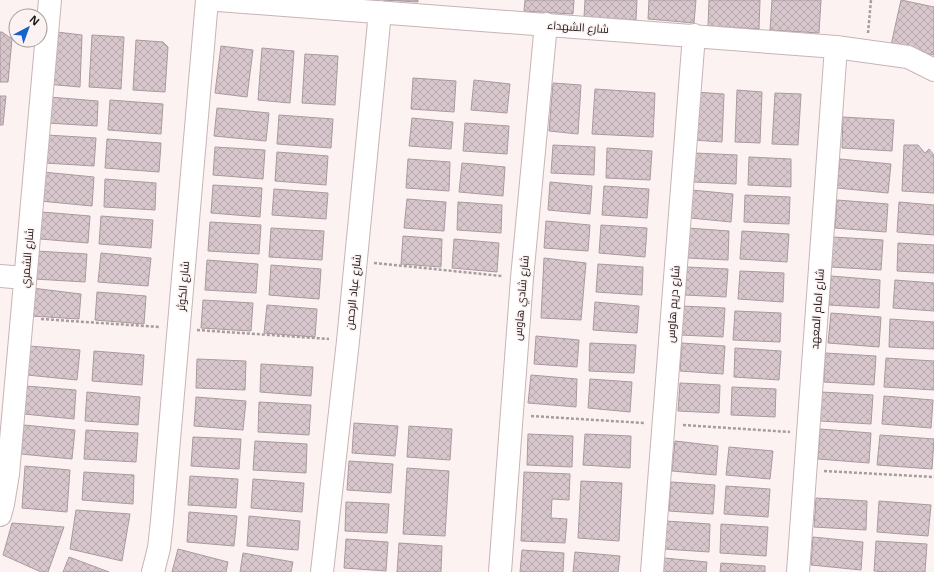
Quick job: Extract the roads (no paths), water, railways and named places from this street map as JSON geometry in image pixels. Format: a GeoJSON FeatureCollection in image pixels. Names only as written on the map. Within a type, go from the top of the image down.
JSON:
{"type":"FeatureCollection","features":[{"type":"Feature","properties":{"kind":"street","name":"شارع الشمري"},"geometry":{"type":"LineString","coordinates":[[0,515],[3,504],[4,473],[25,278],[50,0]]}},
{"type":"Feature","properties":{"kind":"street","name":"شارع الكوثر"},"geometry":{"type":"LineString","coordinates":[[153,572],[159,548],[162,521],[207,0]]}},
{"type":"Feature","properties":{"kind":"street","name":"شارع الشهداء"},"geometry":{"type":"LineString","coordinates":[[218,0],[836,47],[908,57],[934,70]]}},
{"type":"Feature","properties":{"kind":"street","name":"شارع عباد الرحمن"},"geometry":{"type":"LineString","coordinates":[[322,572],[348,341],[380,12]]}},
{"type":"Feature","properties":{"kind":"street","name":"شارع شادي هاوس"},"geometry":{"type":"LineString","coordinates":[[500,572],[522,278],[546,24]]}},
{"type":"Feature","properties":{"kind":"street","name":"شارع دريم هاوس"},"geometry":{"type":"LineString","coordinates":[[652,572],[694,36]]}},
{"type":"Feature","properties":{"kind":"street","name":"شارع امام المعهد"},"geometry":{"type":"LineString","coordinates":[[798,572],[836,47]]}},
{"type":"Feature","properties":{"kind":"street"},"geometry":{"type":"LineString","coordinates":[[0,276],[25,278]]}}]}
